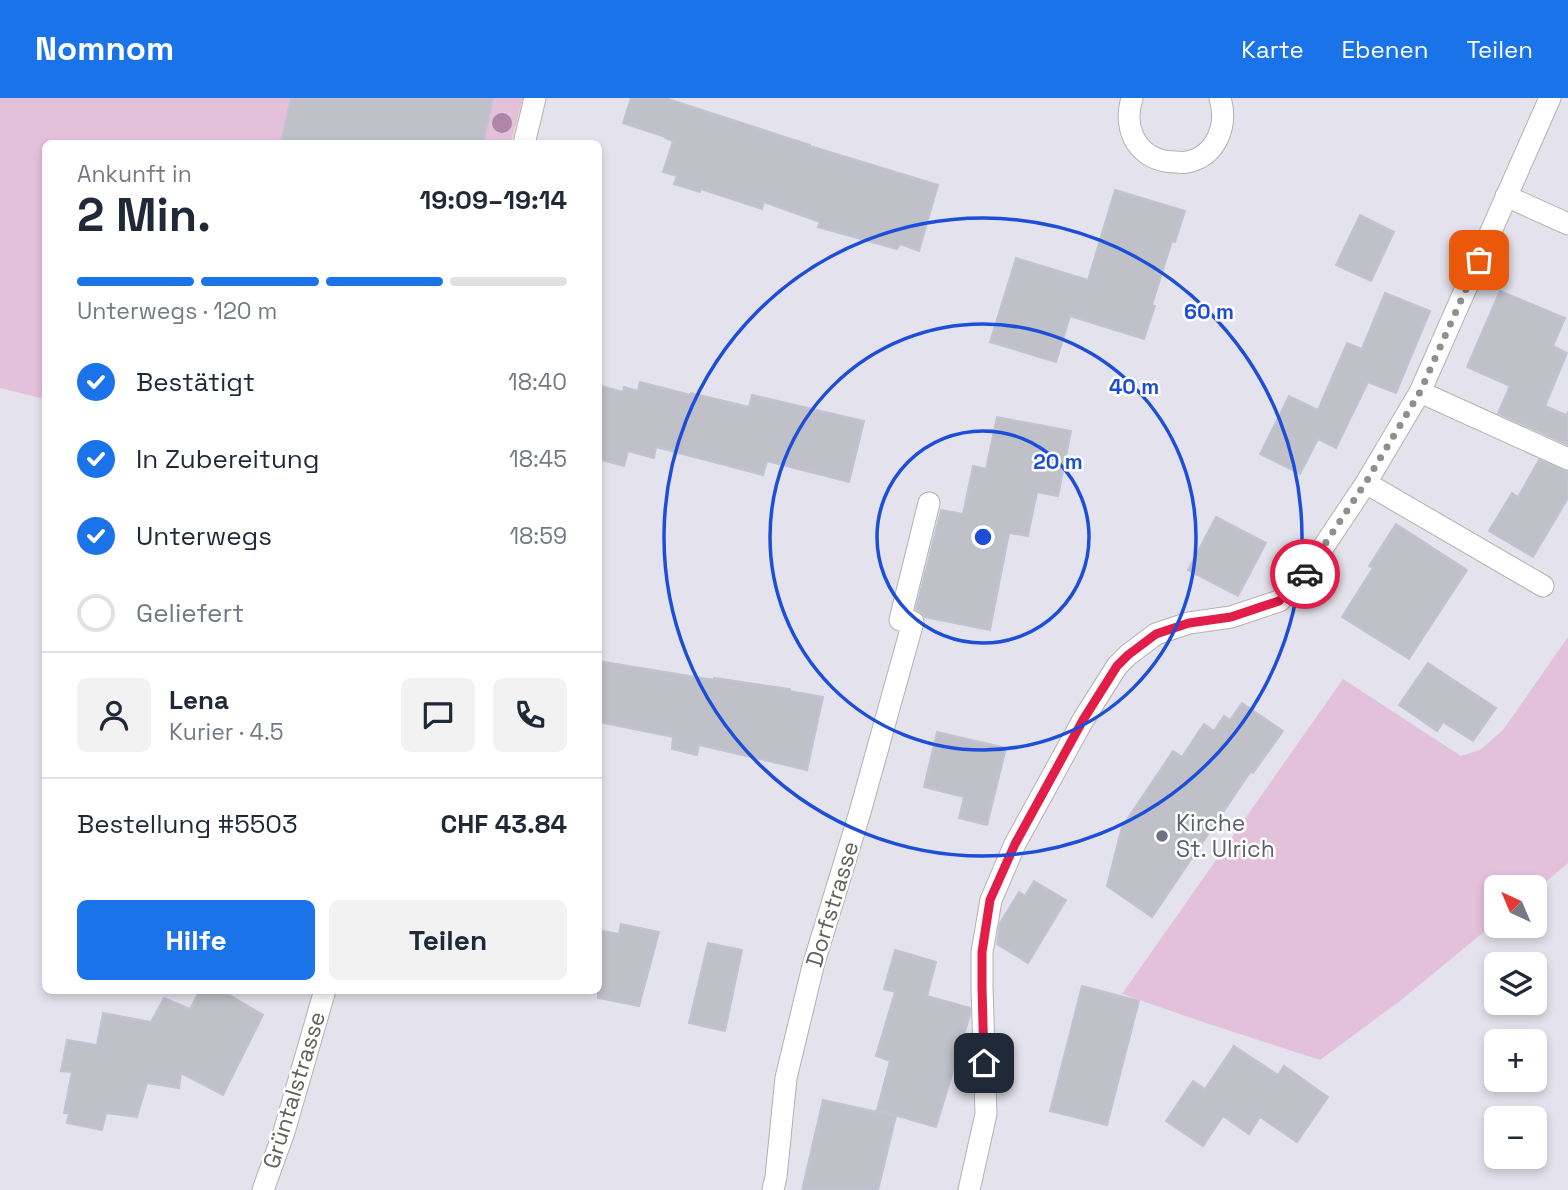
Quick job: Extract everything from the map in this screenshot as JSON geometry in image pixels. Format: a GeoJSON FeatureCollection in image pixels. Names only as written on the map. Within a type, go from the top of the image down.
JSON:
{"type":"FeatureCollection","features":[{"type":"Feature","properties":{"kind":"street"},"geometry":{"type":"LineString","coordinates":[[525,140],[535,98]]}},
{"type":"Feature","properties":{"kind":"street"},"geometry":{"type":"LineString","coordinates":[[1132,98],[1128,111],[1129,124],[1133,138],[1143,151],[1166,162],[1187,163],[1205,153],[1216,142],[1223,124],[1220,98]]}},
{"type":"Feature","properties":{"kind":"street"},"geometry":{"type":"LineString","coordinates":[[969,1190],[986,1114],[982,952],[990,900],[1015,844],[1083,720],[1117,666],[1128,655],[1156,634],[1189,623],[1231,617],[1279,601],[1304,576],[1366,482],[1420,392],[1550,98]]}},
{"type":"Feature","properties":{"kind":"street"},"geometry":{"type":"LineString","coordinates":[[1506,196],[1568,224]]}},
{"type":"Feature","properties":{"kind":"street"},"geometry":{"type":"LineString","coordinates":[[1420,392],[1568,459]]}},
{"type":"Feature","properties":{"kind":"street"},"geometry":{"type":"LineString","coordinates":[[1366,482],[1543,586]]}},
{"type":"Feature","properties":{"kind":"street","name":"Dorfstrasse"},"geometry":{"type":"LineString","coordinates":[[772,1190],[776,1177],[786,1078],[813,966],[860,812],[913,622],[900,620],[929,503]]}},
{"type":"Feature","properties":{"kind":"street","name":"Grüntalstrasse"},"geometry":{"type":"LineString","coordinates":[[263,1190],[284,1132],[324,994]]}},
{"type":"Feature","properties":{"kind":"shaded area"},"geometry":{"type":"Polygon","coordinates":[[[0,98],[523,98],[512,140],[42,140],[42,398],[0,388],[0,98]]]}},
{"type":"Feature","properties":{"kind":"shaded area"},"geometry":{"type":"Polygon","coordinates":[[[1568,637],[1568,863],[1547,881],[1547,875],[1484,875],[1484,932],[1400,1001],[1320,1060],[1122,994],[1343,679],[1461,756],[1480,750],[1503,730],[1568,637]]]}},
{"type":"Feature","properties":{"kind":"building"},"geometry":{"type":"Polygon","coordinates":[[[291,98],[493,98],[484,140],[282,140],[291,98]]]}},
{"type":"Feature","properties":{"kind":"building"},"geometry":{"type":"Polygon","coordinates":[[[631,98],[665,98],[938,185],[919,251],[900,244],[897,249],[818,227],[820,222],[764,202],[762,209],[701,189],[700,192],[674,184],[677,176],[663,172],[673,141],[623,123],[631,98]]]}},
{"type":"Feature","properties":{"kind":"building"},"geometry":{"type":"Polygon","coordinates":[[[1115,190],[1185,211],[1175,242],[1172,241],[1144,339],[1070,316],[1056,362],[990,342],[1016,258],[1088,280],[1115,190]]]}},
{"type":"Feature","properties":{"kind":"building"},"geometry":{"type":"Polygon","coordinates":[[[1360,215],[1394,232],[1371,281],[1336,265],[1360,215]]]}},
{"type":"Feature","properties":{"kind":"building"},"geometry":{"type":"Polygon","coordinates":[[[1500,291],[1565,318],[1553,346],[1567,353],[1545,406],[1566,415],[1568,412],[1568,445],[1498,413],[1510,386],[1467,367],[1500,291]]]}},
{"type":"Feature","properties":{"kind":"building"},"geometry":{"type":"Polygon","coordinates":[[[1385,293],[1430,311],[1396,393],[1368,382],[1336,448],[1318,439],[1300,474],[1260,454],[1289,396],[1318,410],[1347,343],[1362,349],[1385,293]]]}},
{"type":"Feature","properties":{"kind":"building"},"geometry":{"type":"Polygon","coordinates":[[[640,382],[749,407],[752,395],[864,421],[849,482],[767,461],[763,475],[656,447],[654,458],[628,451],[624,466],[602,460],[602,386],[623,392],[624,387],[638,391],[640,382]]]}},
{"type":"Feature","properties":{"kind":"building"},"geometry":{"type":"Polygon","coordinates":[[[997,417],[1071,431],[1058,496],[1037,492],[1028,536],[1009,533],[990,630],[925,617],[916,609],[941,510],[963,514],[973,466],[986,469],[997,417]]]}},
{"type":"Feature","properties":{"kind":"building"},"geometry":{"type":"Polygon","coordinates":[[[1539,460],[1568,472],[1568,498],[1533,557],[1489,531],[1512,493],[1518,497],[1539,460]]]}},
{"type":"Feature","properties":{"kind":"building"},"geometry":{"type":"Polygon","coordinates":[[[1216,517],[1266,543],[1238,596],[1188,570],[1216,517]]]}},
{"type":"Feature","properties":{"kind":"building"},"geometry":{"type":"Polygon","coordinates":[[[1396,524],[1467,570],[1409,659],[1342,617],[1373,568],[1369,566],[1396,524]]]}},
{"type":"Feature","properties":{"kind":"building"},"geometry":{"type":"Polygon","coordinates":[[[602,662],[790,689],[823,697],[807,770],[699,745],[697,755],[672,749],[673,737],[602,723],[602,662]]]}},
{"type":"Feature","properties":{"kind":"building"},"geometry":{"type":"Polygon","coordinates":[[[1428,663],[1496,708],[1473,741],[1443,722],[1437,731],[1399,705],[1428,663]]]}},
{"type":"Feature","properties":{"kind":"building","name":"Kirche St. Ulrich"},"geometry":{"type":"Polygon","coordinates":[[[1242,703],[1283,731],[1253,773],[1251,771],[1152,917],[1107,886],[1122,827],[1173,751],[1182,757],[1204,724],[1214,731],[1224,716],[1230,720],[1242,703]]]}},
{"type":"Feature","properties":{"kind":"building"},"geometry":{"type":"Polygon","coordinates":[[[937,732],[1006,748],[987,825],[959,818],[964,797],[924,787],[937,732]]]}},
{"type":"Feature","properties":{"kind":"building"},"geometry":{"type":"Polygon","coordinates":[[[1034,881],[1066,900],[1028,963],[997,944],[1000,923],[1019,892],[1025,896],[1034,881]]]}},
{"type":"Feature","properties":{"kind":"building"},"geometry":{"type":"Polygon","coordinates":[[[621,924],[659,932],[639,1006],[598,998],[598,994],[602,994],[602,931],[619,934],[621,924]]]}},
{"type":"Feature","properties":{"kind":"building"},"geometry":{"type":"Polygon","coordinates":[[[708,943],[742,950],[725,1031],[689,1023],[708,943]]]}},
{"type":"Feature","properties":{"kind":"building"},"geometry":{"type":"Polygon","coordinates":[[[895,950],[936,962],[927,996],[970,1008],[936,1127],[877,1110],[890,1061],[876,1056],[895,992],[884,989],[895,950]]]}},
{"type":"Feature","properties":{"kind":"building"},"geometry":{"type":"Polygon","coordinates":[[[1082,986],[1139,1001],[1107,1125],[1050,1111],[1082,986]]]}},
{"type":"Feature","properties":{"kind":"building"},"geometry":{"type":"Polygon","coordinates":[[[198,994],[228,994],[263,1015],[223,1095],[181,1073],[179,1088],[147,1083],[137,1117],[106,1113],[102,1130],[67,1123],[69,1113],[64,1113],[72,1072],[61,1071],[67,1040],[97,1045],[103,1013],[151,1022],[164,998],[190,1009],[198,994]]]}},
{"type":"Feature","properties":{"kind":"building"},"geometry":{"type":"Polygon","coordinates":[[[1234,1046],[1278,1075],[1284,1066],[1328,1097],[1297,1142],[1260,1117],[1249,1134],[1223,1116],[1203,1146],[1166,1121],[1193,1081],[1205,1089],[1234,1046]]]}},
{"type":"Feature","properties":{"kind":"building"},"geometry":{"type":"Polygon","coordinates":[[[823,1100],[896,1116],[878,1190],[802,1190],[823,1100]]]}},
{"type":"Feature","properties":{"kind":"way so far"},"geometry":{"type":"LineString","coordinates":[[1305,574],[1366,482],[1420,392],[1479,260]]}},
{"type":"Feature","properties":{"kind":"place","name":"Kirche St. Ulrich"},"geometry":{"type":"Point","coordinates":[1162,836]}},
{"type":"Feature","properties":{"kind":"route"},"geometry":{"type":"LineString","coordinates":[[984,1063],[982,952],[990,900],[1015,844],[1083,720],[1117,666],[1156,634],[1189,623],[1231,617],[1279,601],[1305,574]]}}]}
